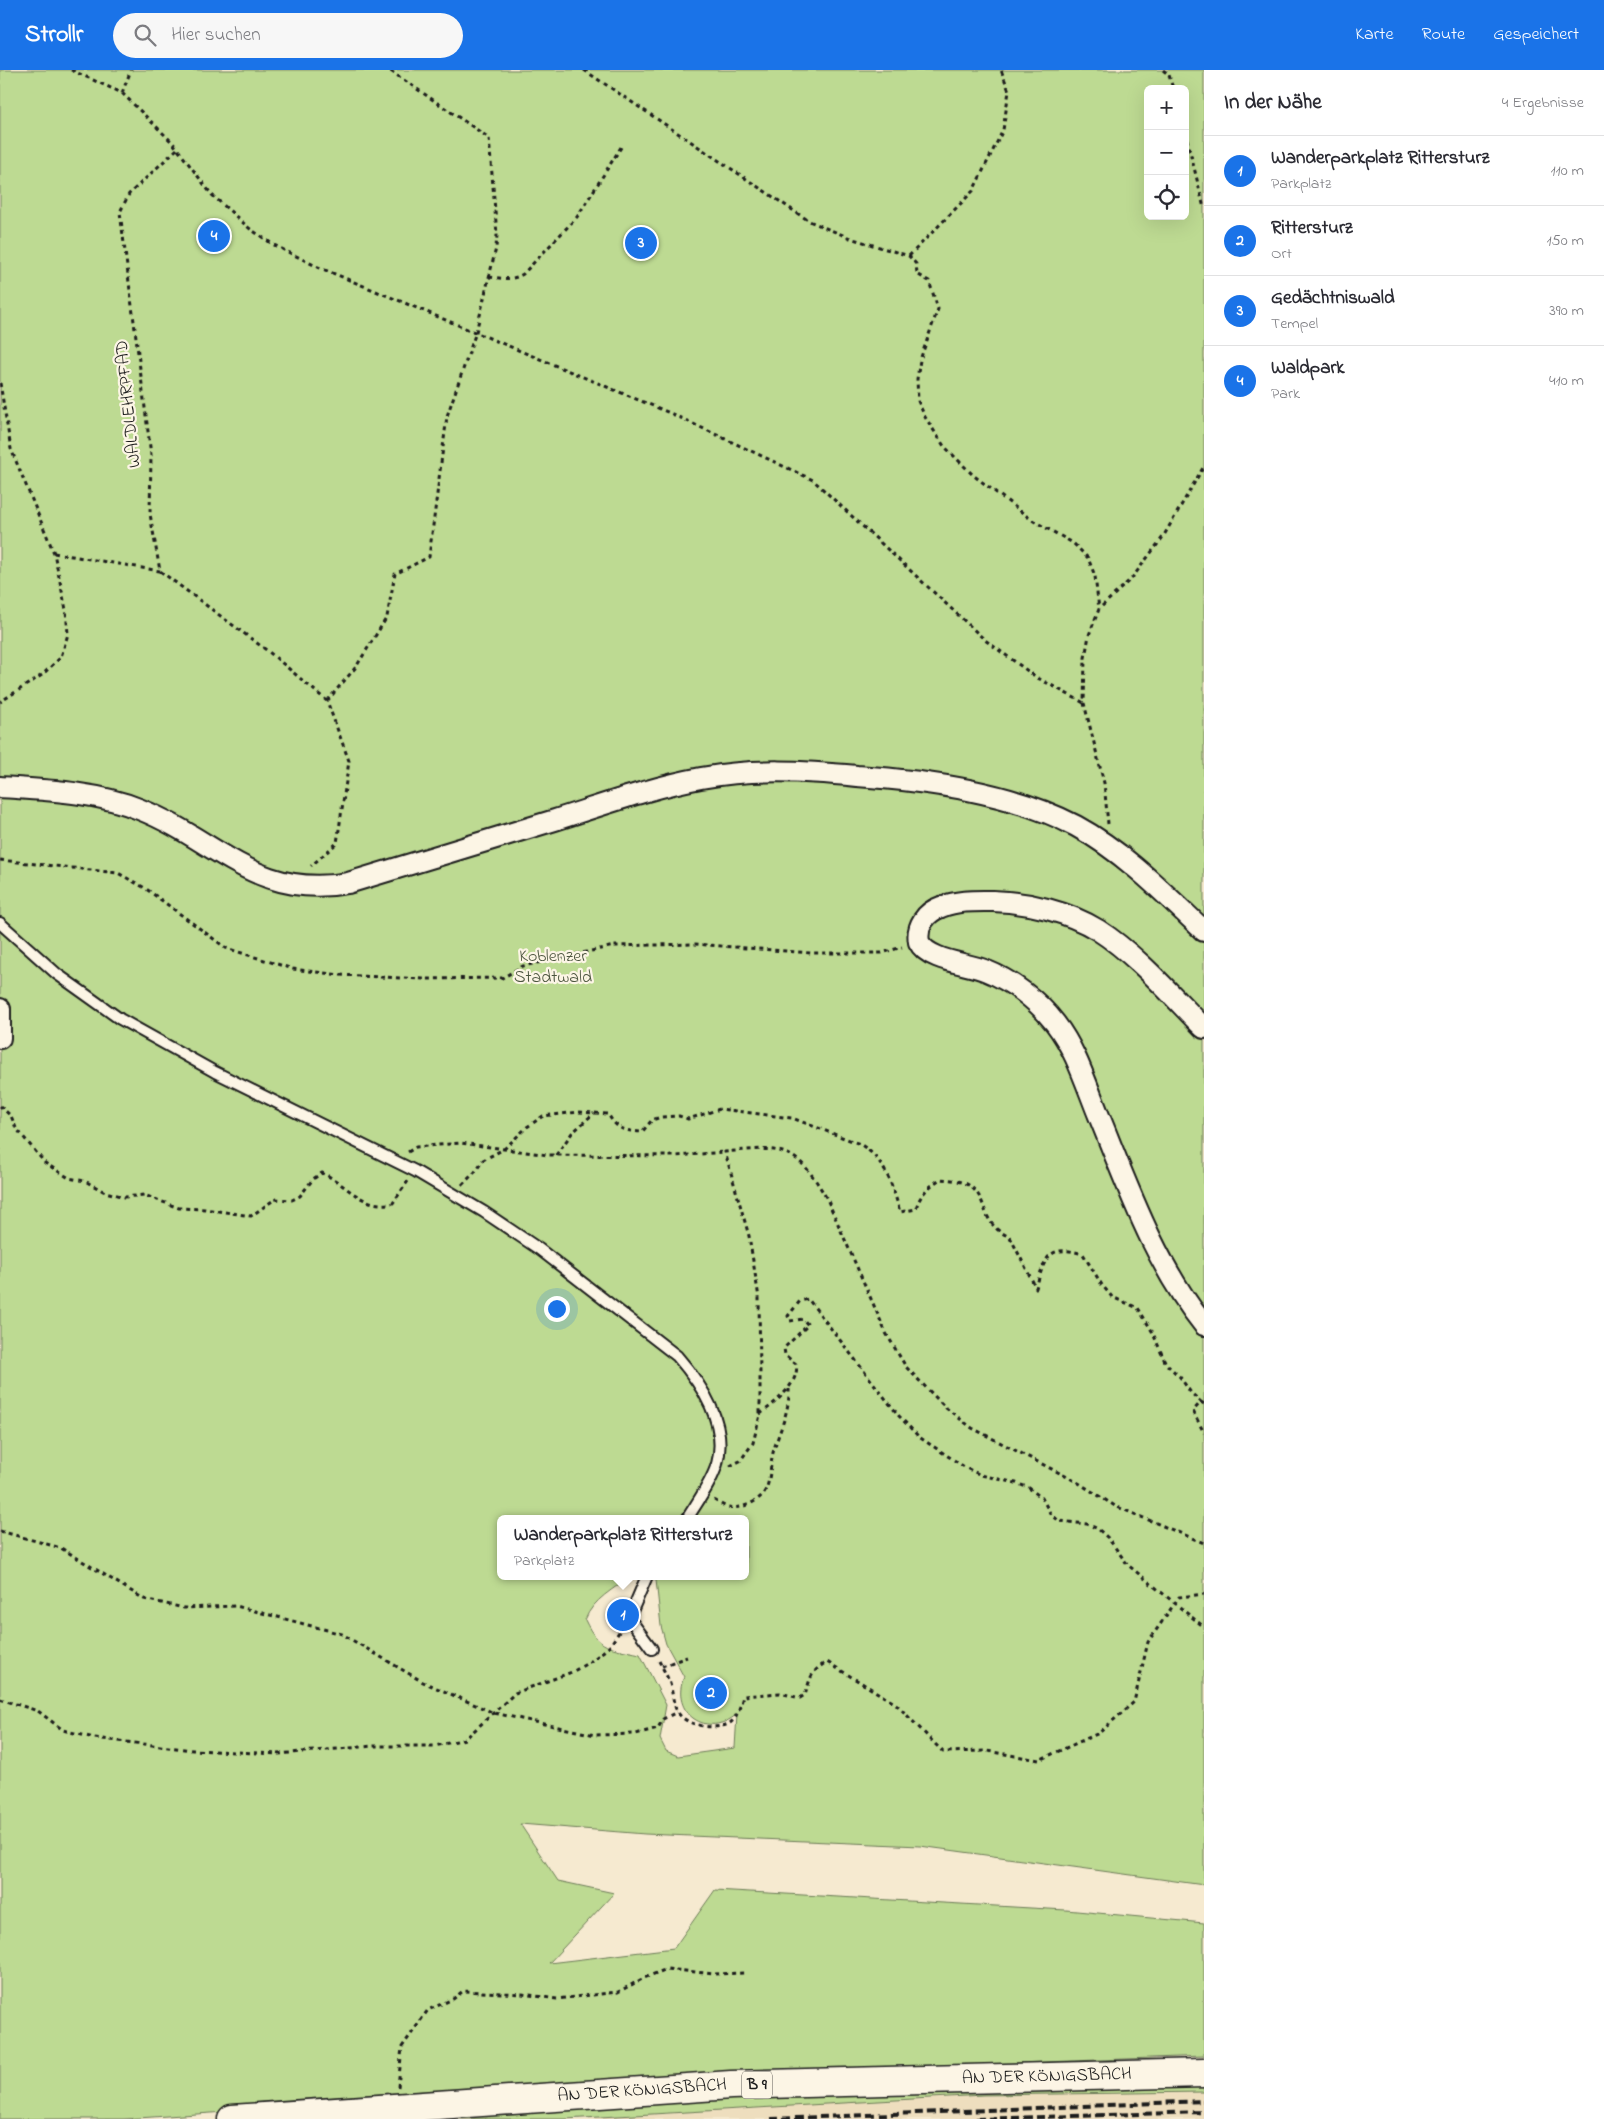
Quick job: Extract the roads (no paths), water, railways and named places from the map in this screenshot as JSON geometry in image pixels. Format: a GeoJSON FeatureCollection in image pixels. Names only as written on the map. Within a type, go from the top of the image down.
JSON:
{"type":"FeatureCollection","features":[{"type":"Feature","properties":{"kind":"main road","name":"AN DER KÖNIGSBACH"},"geometry":{"type":"LineString","coordinates":[[232,2119],[731,2085],[1204,2073]]}},
{"type":"Feature","properties":{"kind":"street"},"geometry":{"type":"LineString","coordinates":[[0,787],[78,795],[121,803],[159,817],[263,877],[278,882],[321,887],[348,883],[690,780],[755,772],[816,772],[901,779],[968,790],[1052,816],[1075,826],[1103,843],[1129,863],[1204,931]]}},
{"type":"Feature","properties":{"kind":"street"},"geometry":{"type":"LineString","coordinates":[[1204,1028],[1141,966],[1102,933],[1085,923],[1052,911],[1026,904],[1000,901],[951,903],[938,908],[927,916],[920,926],[919,942],[927,952],[987,971],[1009,982],[1034,1001],[1054,1022],[1073,1052],[1122,1173],[1157,1250],[1192,1310],[1204,1325]]}},
{"type":"Feature","properties":{"kind":"street"},"geometry":{"type":"LineString","coordinates":[[0,1009],[0,1038]]}},
{"type":"Feature","properties":{"kind":"lane"},"geometry":{"type":"LineString","coordinates":[[0,923],[57,974],[120,1019],[215,1072],[325,1128],[392,1159],[454,1193],[539,1249],[677,1356],[700,1386],[714,1415],[719,1442],[716,1465],[703,1493],[689,1515]]}},
{"type":"Feature","properties":{"kind":"lane"},"geometry":{"type":"LineString","coordinates":[[646,1580],[629,1618],[652,1649]]}},
{"type":"Feature","properties":{"kind":"railway"},"geometry":{"type":"LineString","coordinates":[[771,2119],[1204,2101]]}},
{"type":"Feature","properties":{"kind":"railway"},"geometry":{"type":"LineString","coordinates":[[976,2119],[1204,2112]]}},
{"type":"Feature","properties":{"kind":"place","name":"Waldpark"},"geometry":{"type":"Point","coordinates":[214,236]}},
{"type":"Feature","properties":{"kind":"place","name":"Gedächtniswald"},"geometry":{"type":"Point","coordinates":[641,243]}},
{"type":"Feature","properties":{"kind":"place","name":"Wanderparkplatz Rittersturz"},"geometry":{"type":"Point","coordinates":[623,1615]}},
{"type":"Feature","properties":{"kind":"place","name":"Rittersturz"},"geometry":{"type":"Point","coordinates":[711,1693]}},
{"type":"Feature","properties":{"kind":"park label","name":"Koblenzer Stadtwald"},"geometry":{"type":"Point","coordinates":[553,968]}}]}
